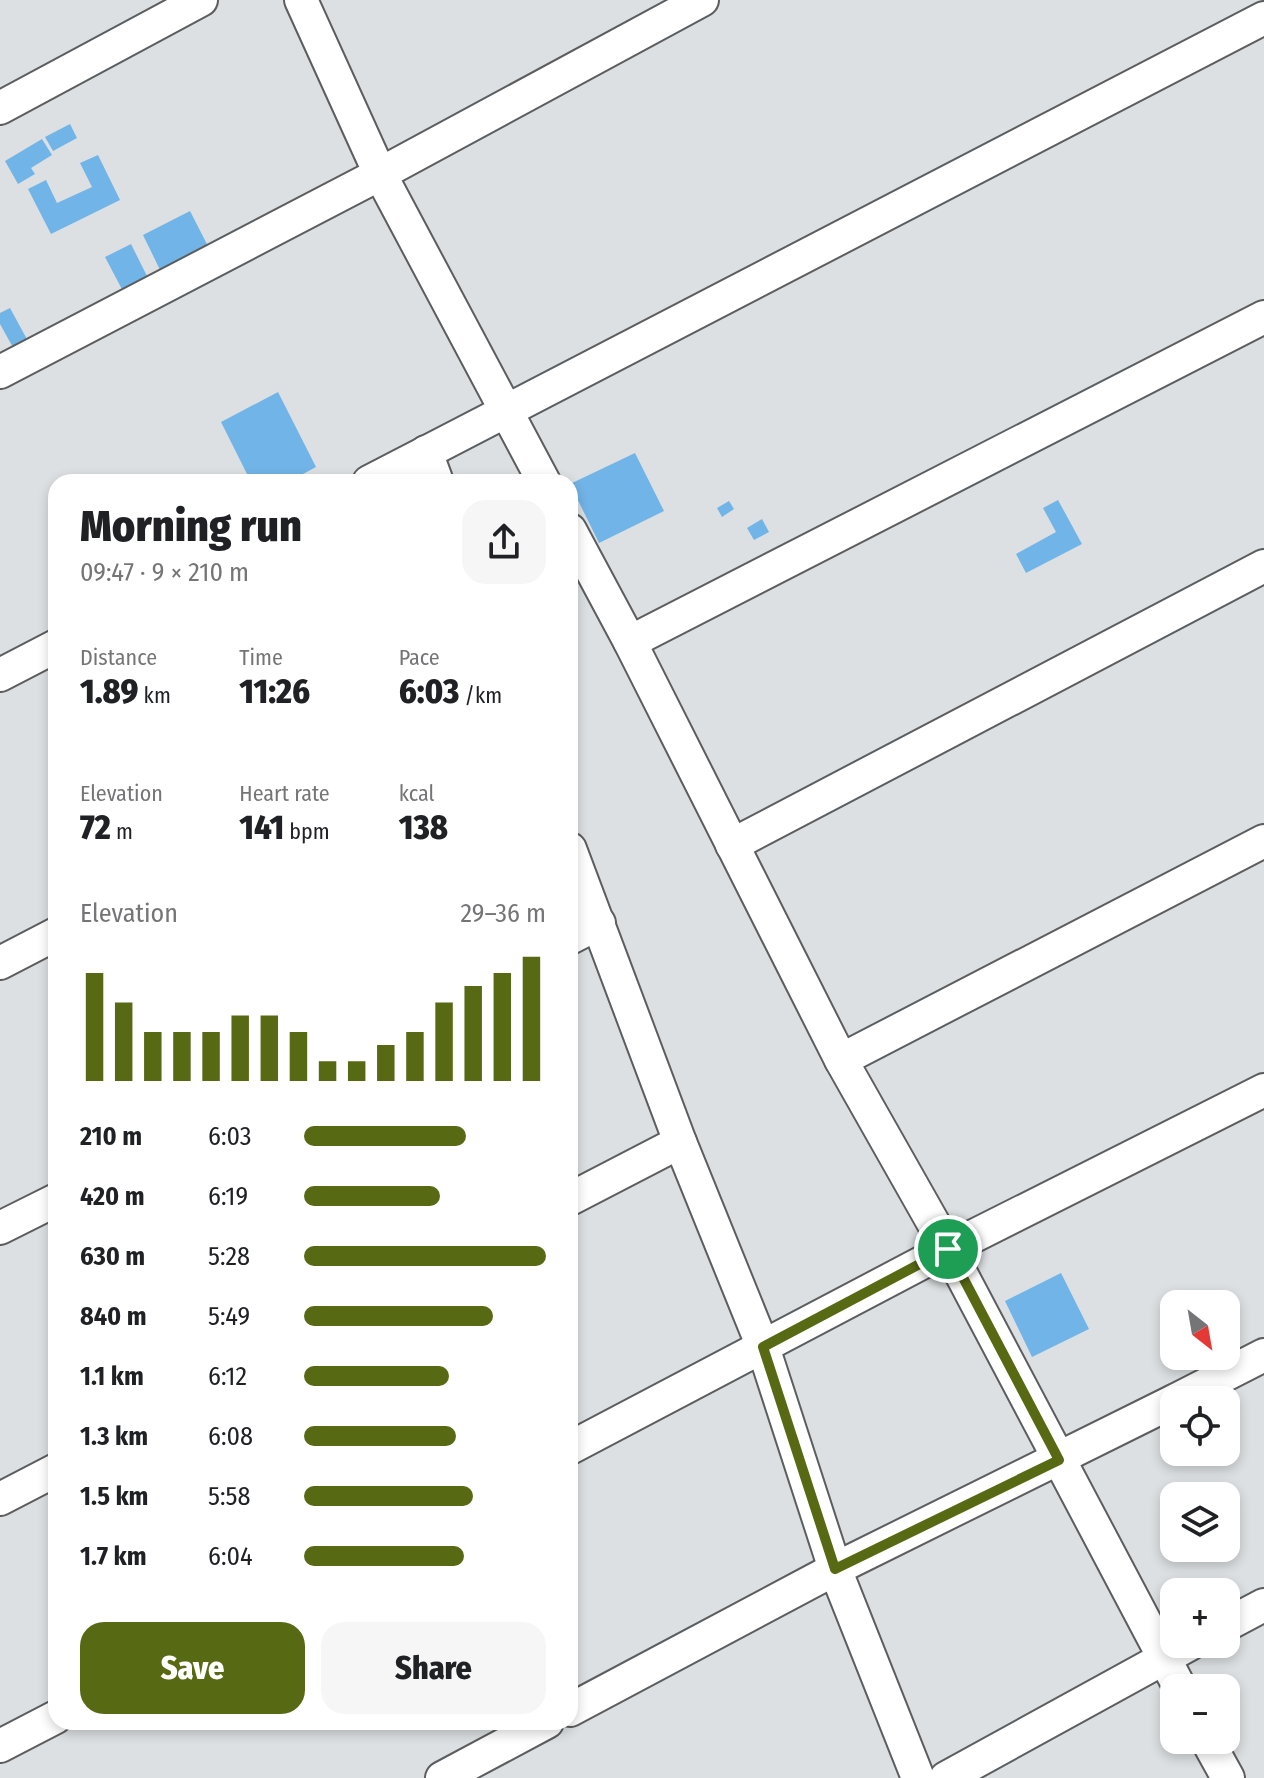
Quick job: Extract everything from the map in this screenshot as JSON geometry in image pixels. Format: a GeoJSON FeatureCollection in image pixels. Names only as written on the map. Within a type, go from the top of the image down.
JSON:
{"type":"FeatureCollection","features":[{"type":"Feature","properties":{"kind":"street"},"geometry":{"type":"LineString","coordinates":[[0,108],[201,0]]}},
{"type":"Feature","properties":{"kind":"street"},"geometry":{"type":"LineString","coordinates":[[301,0],[380,174],[540,474]]}},
{"type":"Feature","properties":{"kind":"street"},"geometry":{"type":"LineString","coordinates":[[0,372],[380,174],[702,0]]}},
{"type":"Feature","properties":{"kind":"street"},"geometry":{"type":"LineString","coordinates":[[384,474],[1264,18]]}},
{"type":"Feature","properties":{"kind":"street"},"geometry":{"type":"LineString","coordinates":[[630,642],[1264,317]]}},
{"type":"Feature","properties":{"kind":"street"},"geometry":{"type":"LineString","coordinates":[[426,452],[434,474]]}},
{"type":"Feature","properties":{"kind":"street"},"geometry":{"type":"LineString","coordinates":[[578,545],[841,1060],[948,1249],[1059,1460],[1160,1623]]}},
{"type":"Feature","properties":{"kind":"street"},"geometry":{"type":"LineString","coordinates":[[732,845],[1264,566]]}},
{"type":"Feature","properties":{"kind":"street"},"geometry":{"type":"LineString","coordinates":[[0,675],[48,650]]}},
{"type":"Feature","properties":{"kind":"street"},"geometry":{"type":"LineString","coordinates":[[841,1060],[1264,841]]}},
{"type":"Feature","properties":{"kind":"street"},"geometry":{"type":"LineString","coordinates":[[578,869],[680,1142],[763,1347],[835,1569],[918,1778]]}},
{"type":"Feature","properties":{"kind":"street"},"geometry":{"type":"LineString","coordinates":[[578,934],[599,923]]}},
{"type":"Feature","properties":{"kind":"street"},"geometry":{"type":"LineString","coordinates":[[0,963],[48,938]]}},
{"type":"Feature","properties":{"kind":"street"},"geometry":{"type":"LineString","coordinates":[[578,1444],[948,1249],[1264,1090]]}},
{"type":"Feature","properties":{"kind":"street"},"geometry":{"type":"LineString","coordinates":[[578,1195],[680,1142]]}},
{"type":"Feature","properties":{"kind":"street"},"geometry":{"type":"LineString","coordinates":[[0,1228],[48,1204]]}},
{"type":"Feature","properties":{"kind":"street"},"geometry":{"type":"LineString","coordinates":[[1203,1386],[1264,1355]]}},
{"type":"Feature","properties":{"kind":"street"},"geometry":{"type":"LineString","coordinates":[[578,1706],[835,1569],[1160,1408]]}},
{"type":"Feature","properties":{"kind":"street"},"geometry":{"type":"LineString","coordinates":[[0,1499],[48,1474]]}},
{"type":"Feature","properties":{"kind":"street"},"geometry":{"type":"LineString","coordinates":[[1240,1618],[1264,1605]]}},
{"type":"Feature","properties":{"kind":"street"},"geometry":{"type":"LineString","coordinates":[[946,1778],[1164,1658]]}},
{"type":"Feature","properties":{"kind":"street"},"geometry":{"type":"LineString","coordinates":[[0,1746],[48,1721]]}},
{"type":"Feature","properties":{"kind":"street"},"geometry":{"type":"LineString","coordinates":[[442,1778],[532,1730]]}},
{"type":"Feature","properties":{"kind":"street"},"geometry":{"type":"LineString","coordinates":[[1215,1754],[1228,1778]]}},
{"type":"Feature","properties":{"kind":"building"},"geometry":{"type":"Polygon","coordinates":[[[70,124],[77,138],[53,151],[45,137],[70,124]]]}},
{"type":"Feature","properties":{"kind":"building"},"geometry":{"type":"Polygon","coordinates":[[[42,139],[52,155],[31,168],[35,174],[18,184],[5,161],[42,139]]]}},
{"type":"Feature","properties":{"kind":"building"},"geometry":{"type":"Polygon","coordinates":[[[98,155],[120,200],[51,234],[28,189],[46,180],[57,203],[92,187],[80,163],[98,155]]]}},
{"type":"Feature","properties":{"kind":"building"},"geometry":{"type":"Polygon","coordinates":[[[190,211],[212,254],[164,278],[143,235],[190,211]]]}},
{"type":"Feature","properties":{"kind":"building"},"geometry":{"type":"Polygon","coordinates":[[[131,244],[150,282],[125,295],[105,257],[131,244]]]}},
{"type":"Feature","properties":{"kind":"building"},"geometry":{"type":"Polygon","coordinates":[[[10,308],[29,343],[15,351],[0,324],[0,313],[10,308]]]}},
{"type":"Feature","properties":{"kind":"building"},"geometry":{"type":"Polygon","coordinates":[[[278,392],[316,467],[303,474],[247,474],[221,422],[278,392]]]}},
{"type":"Feature","properties":{"kind":"building"},"geometry":{"type":"Polygon","coordinates":[[[635,453],[664,511],[599,543],[578,500],[578,480],[635,453]]]}},
{"type":"Feature","properties":{"kind":"building"},"geometry":{"type":"Polygon","coordinates":[[[1058,500],[1082,544],[1026,573],[1016,554],[1056,532],[1043,508],[1058,500]]]}},
{"type":"Feature","properties":{"kind":"building"},"geometry":{"type":"Polygon","coordinates":[[[729,501],[734,509],[722,517],[717,508],[729,501]]]}},
{"type":"Feature","properties":{"kind":"building"},"geometry":{"type":"Polygon","coordinates":[[[762,519],[769,532],[754,540],[747,528],[762,519]]]}},
{"type":"Feature","properties":{"kind":"building"},"geometry":{"type":"Polygon","coordinates":[[[1061,1273],[1089,1329],[1032,1357],[1005,1301],[1061,1273]]]}},
{"type":"Feature","properties":{"kind":"route"},"geometry":{"type":"LineString","coordinates":[[948,1249],[1059,1460],[835,1569],[763,1347],[948,1249]]}}]}
